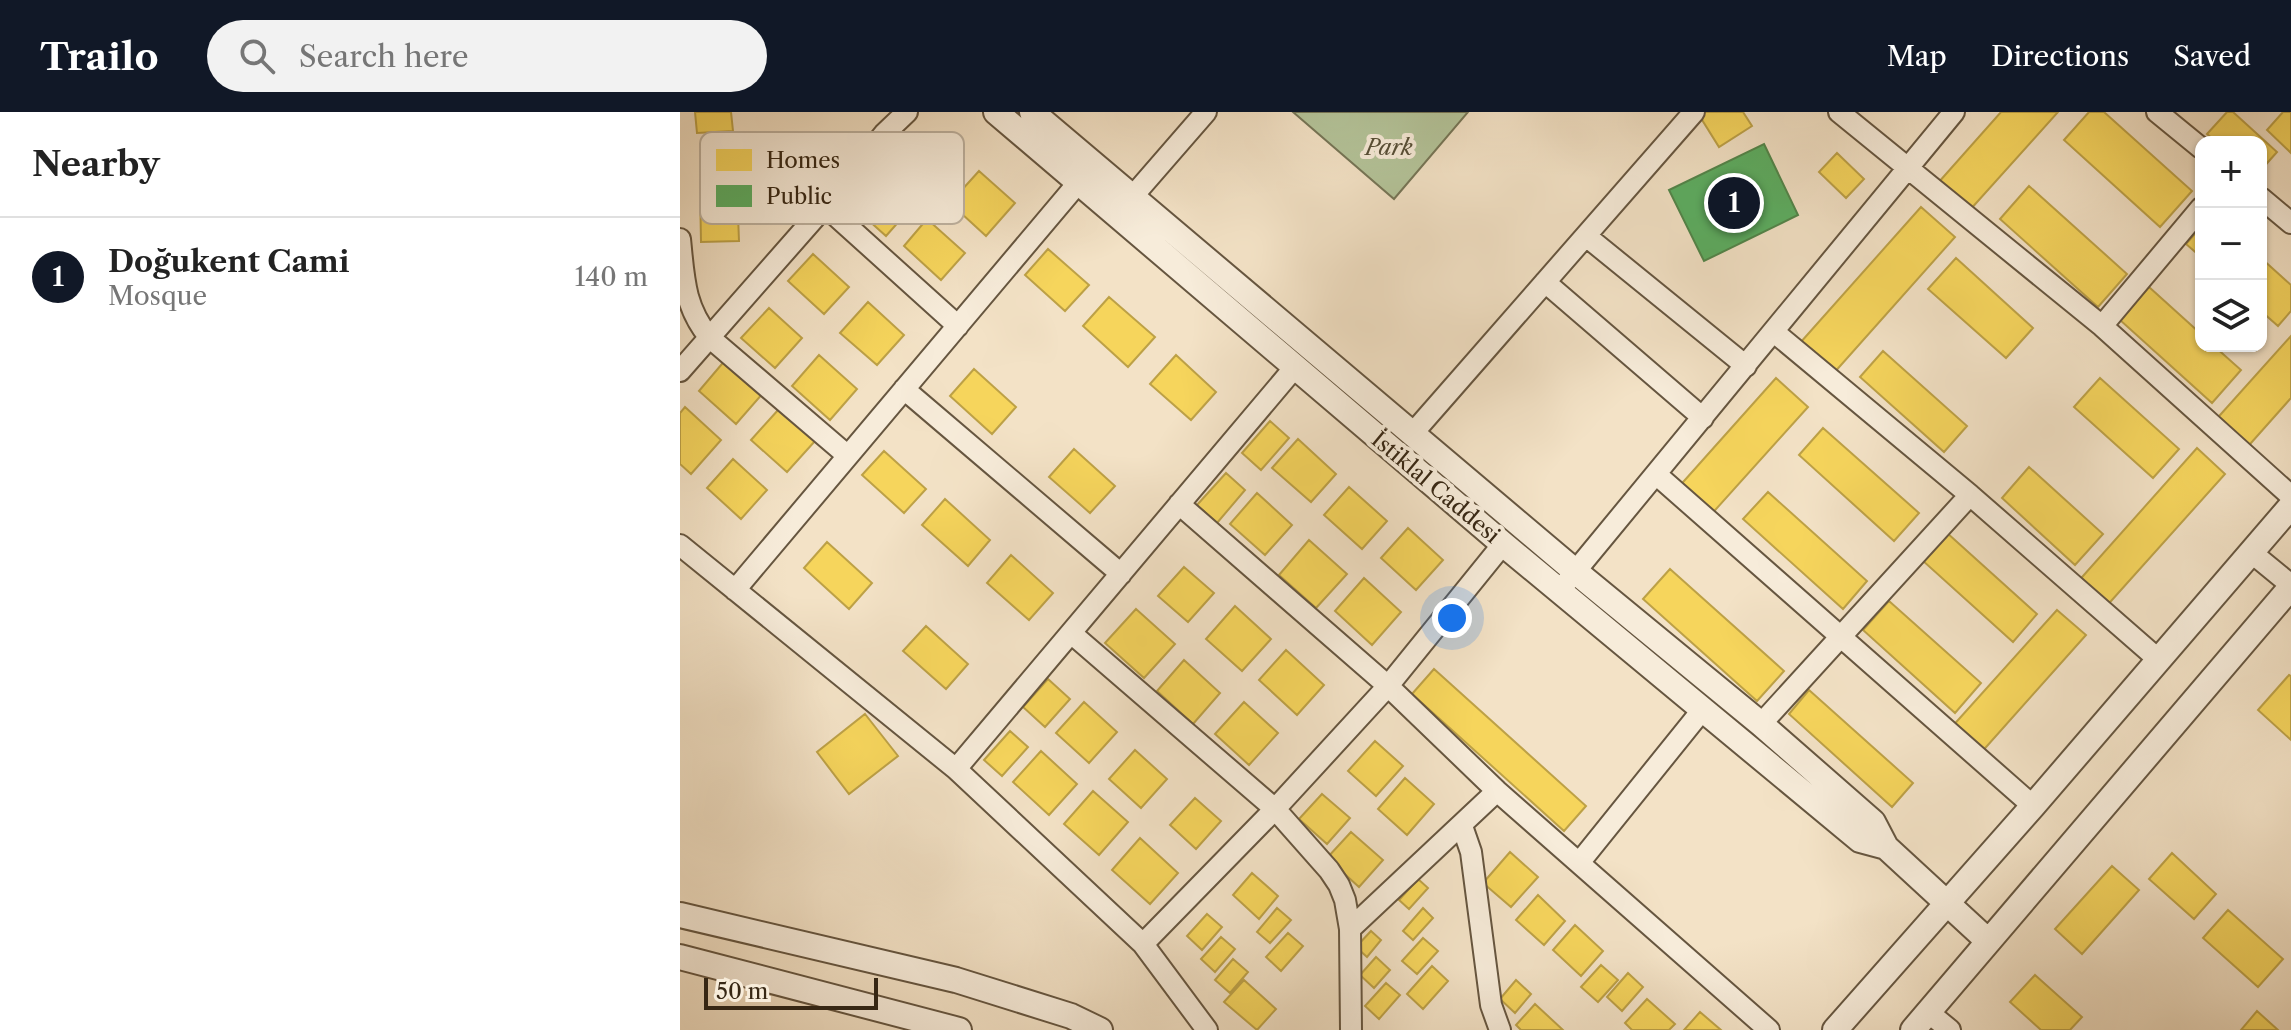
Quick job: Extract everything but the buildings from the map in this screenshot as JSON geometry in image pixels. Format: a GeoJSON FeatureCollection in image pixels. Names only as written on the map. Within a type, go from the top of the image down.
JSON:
{"type":"FeatureCollection","features":[{"type":"Feature","properties":{"kind":"street"},"geometry":{"type":"LineString","coordinates":[[886,132],[907,112]]}},
{"type":"Feature","properties":{"kind":"street","name":"İstiklal Caddesi"},"geometry":{"type":"LineString","coordinates":[[996,112],[1503,544],[1860,840],[1886,847]]}},
{"type":"Feature","properties":{"kind":"street","name":"İstiklal Caddesi"},"geometry":{"type":"LineString","coordinates":[[1032,112],[1576,572],[1761,724],[1873,822],[1886,847],[1988,941]]}},
{"type":"Feature","properties":{"kind":"street"},"geometry":{"type":"LineString","coordinates":[[1133,196],[1206,112]]}},
{"type":"Feature","properties":{"kind":"street"},"geometry":{"type":"LineString","coordinates":[[1413,433],[1694,112]]}},
{"type":"Feature","properties":{"kind":"street"},"geometry":{"type":"LineString","coordinates":[[1839,112],[2102,326],[2291,496]]}},
{"type":"Feature","properties":{"kind":"street"},"geometry":{"type":"LineString","coordinates":[[1560,590],[1954,112]]}},
{"type":"Feature","properties":{"kind":"street"},"geometry":{"type":"LineString","coordinates":[[2169,116],[2195,142]]}},
{"type":"Feature","properties":{"kind":"street"},"geometry":{"type":"LineString","coordinates":[[735,590],[1078,183]]}},
{"type":"Feature","properties":{"kind":"street"},"geometry":{"type":"LineString","coordinates":[[2267,202],[2288,215]]}},
{"type":"Feature","properties":{"kind":"street"},"geometry":{"type":"LineString","coordinates":[[2102,326],[2195,215]]}},
{"type":"Feature","properties":{"kind":"street"},"geometry":{"type":"LineString","coordinates":[[680,371],[809,224]]}},
{"type":"Feature","properties":{"kind":"street"},"geometry":{"type":"LineString","coordinates":[[845,224],[958,326]]}},
{"type":"Feature","properties":{"kind":"street"},"geometry":{"type":"LineString","coordinates":[[1586,236],[1746,366]]}},
{"type":"Feature","properties":{"kind":"street"},"geometry":{"type":"LineString","coordinates":[[680,239],[689,303],[695,320],[709,337],[848,456]]}},
{"type":"Feature","properties":{"kind":"street"},"geometry":{"type":"LineString","coordinates":[[1545,282],[1703,418]]}},
{"type":"Feature","properties":{"kind":"street"},"geometry":{"type":"LineString","coordinates":[[1774,332],[1970,495],[2159,660]]}},
{"type":"Feature","properties":{"kind":"street"},"geometry":{"type":"LineString","coordinates":[[956,769],[1295,367]]}},
{"type":"Feature","properties":{"kind":"street"},"geometry":{"type":"LineString","coordinates":[[904,389],[1121,574]]}},
{"type":"Feature","properties":{"kind":"street"},"geometry":{"type":"LineString","coordinates":[[1657,475],[2033,806]]}},
{"type":"Feature","properties":{"kind":"street"},"geometry":{"type":"LineString","coordinates":[[1761,724],[1970,495]]}},
{"type":"Feature","properties":{"kind":"street"},"geometry":{"type":"LineString","coordinates":[[1179,504],[1388,686],[1497,791],[1769,1030]]}},
{"type":"Feature","properties":{"kind":"street"},"geometry":{"type":"LineString","coordinates":[[1835,1030],[1948,904],[2291,506]]}},
{"type":"Feature","properties":{"kind":"street"},"geometry":{"type":"LineString","coordinates":[[1143,944],[1275,809],[1388,686],[1503,544]]}},
{"type":"Feature","properties":{"kind":"street"},"geometry":{"type":"LineString","coordinates":[[680,545],[956,769],[1143,944],[1207,1030]]}},
{"type":"Feature","properties":{"kind":"street"},"geometry":{"type":"LineString","coordinates":[[1950,1030],[1920,1021],[2291,586],[2252,553]]}},
{"type":"Feature","properties":{"kind":"street"},"geometry":{"type":"LineString","coordinates":[[1071,633],[1275,809],[1329,870],[1345,900],[1350,929],[1351,1030]]}},
{"type":"Feature","properties":{"kind":"street"},"geometry":{"type":"LineString","coordinates":[[1579,863],[1703,709]]}},
{"type":"Feature","properties":{"kind":"street"},"geometry":{"type":"LineString","coordinates":[[1350,929],[1497,791]]}},
{"type":"Feature","properties":{"kind":"street"},"geometry":{"type":"LineString","coordinates":[[1462,826],[1471,852],[1491,1005],[1500,1030]]}},
{"type":"Feature","properties":{"kind":"street"},"geometry":{"type":"LineString","coordinates":[[680,915],[956,980],[1071,1016],[1100,1030]]}},
{"type":"Feature","properties":{"kind":"street"},"geometry":{"type":"LineString","coordinates":[[680,957],[959,1030]]}},
{"type":"Feature","properties":{"kind":"green space","name":"Park"},"geometry":{"type":"Polygon","coordinates":[[[1293,112],[1468,112],[1394,199],[1293,112]]]}},
{"type":"Feature","properties":{"kind":"place","name":"Doğukent Cami"},"geometry":{"type":"Point","coordinates":[1734,203]}}]}
